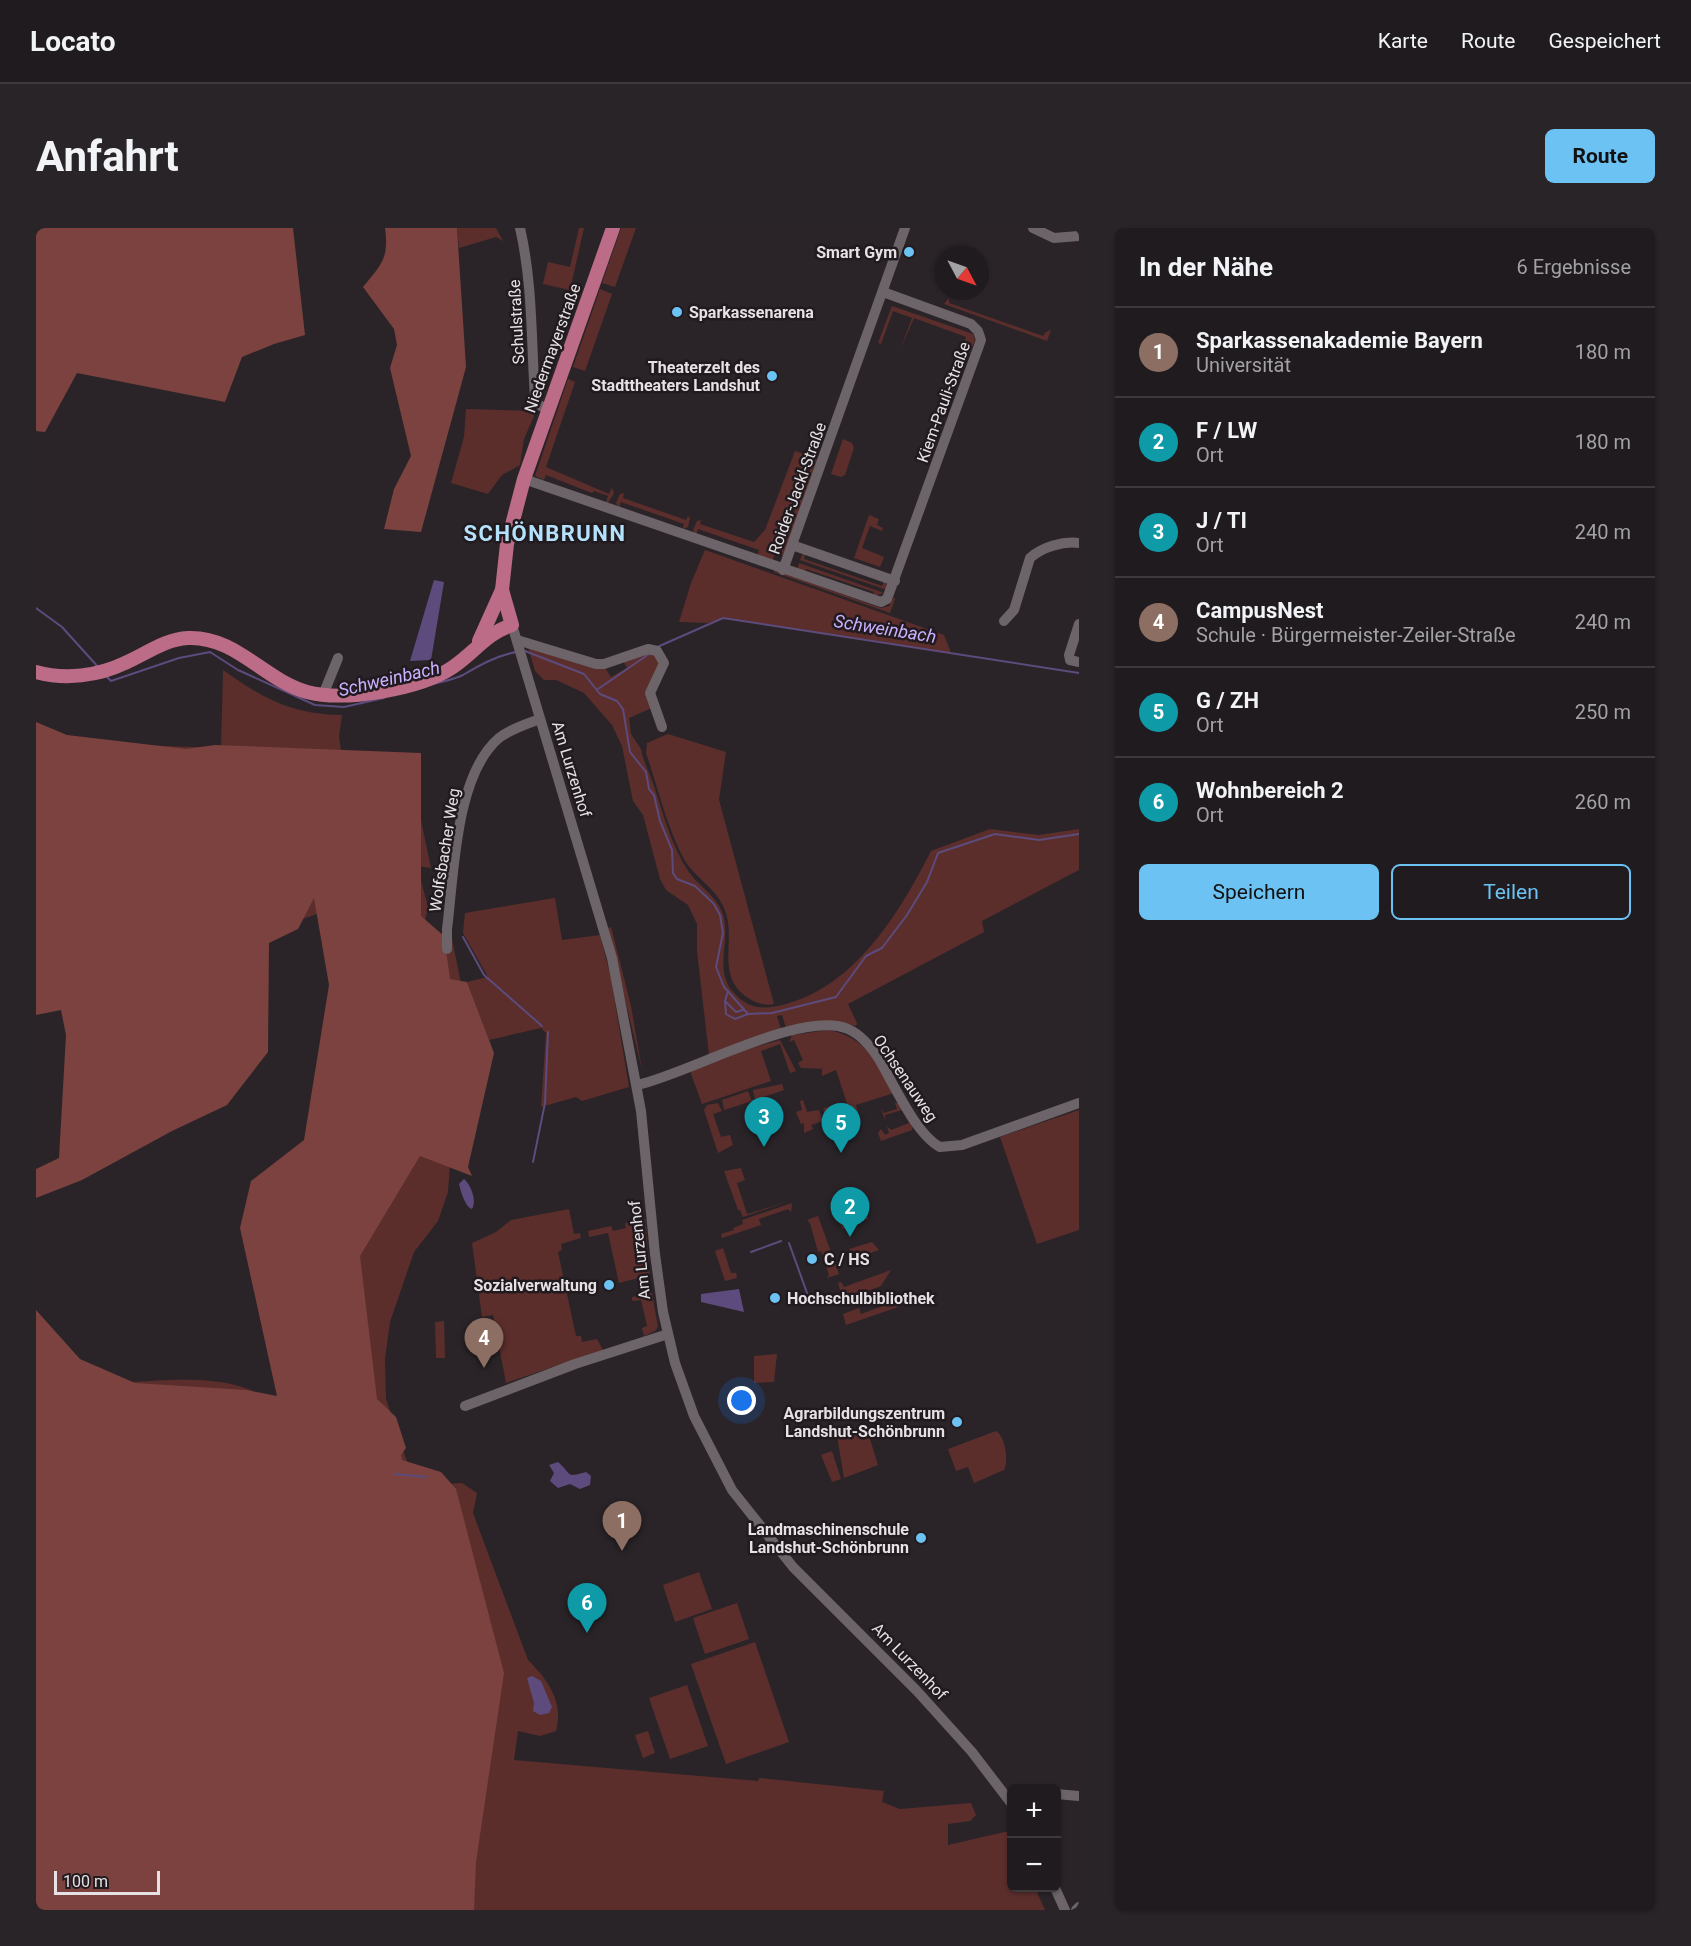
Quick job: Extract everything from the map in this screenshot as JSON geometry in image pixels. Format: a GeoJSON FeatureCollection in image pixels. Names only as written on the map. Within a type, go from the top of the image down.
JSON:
{"type":"FeatureCollection","features":[{"type":"Feature","properties":{"kind":"main road","name":"Niedermayerstraße"},"geometry":{"type":"LineString","coordinates":[[524,479],[613,228]]}},
{"type":"Feature","properties":{"kind":"main road"},"geometry":{"type":"LineString","coordinates":[[477,646],[502,590],[506,552],[524,479]]}},
{"type":"Feature","properties":{"kind":"main road","name":"Am Lurzenhof"},"geometry":{"type":"LineString","coordinates":[[502,590],[512,625]]}},
{"type":"Feature","properties":{"kind":"main road"},"geometry":{"type":"LineString","coordinates":[[36,672],[64,676],[83,675],[114,668],[166,642],[200,638],[224,644],[296,688],[323,695],[372,693],[419,682],[453,668],[491,634],[512,625]]}},
{"type":"Feature","properties":{"kind":"street","name":"Schulstraße"},"geometry":{"type":"LineString","coordinates":[[520,228],[528,264],[532,302],[535,397],[537,404],[547,409]]}},
{"type":"Feature","properties":{"kind":"street","name":"Roider-Jackl-Straße"},"geometry":{"type":"LineString","coordinates":[[524,479],[783,570],[905,228]]}},
{"type":"Feature","properties":{"kind":"street"},"geometry":{"type":"LineString","coordinates":[[1032,228],[1054,238],[1079,236]]}},
{"type":"Feature","properties":{"kind":"street","name":"Kiem-Pauli-Straße"},"geometry":{"type":"LineString","coordinates":[[783,570],[880,602],[891,594],[981,340],[978,331],[970,324],[883,292]]}},
{"type":"Feature","properties":{"kind":"street"},"geometry":{"type":"LineString","coordinates":[[1004,621],[1014,610],[1030,558],[1047,548],[1069,542],[1079,543]]}},
{"type":"Feature","properties":{"kind":"street"},"geometry":{"type":"LineString","coordinates":[[792,545],[895,581]]}},
{"type":"Feature","properties":{"kind":"street","name":"Am Lurzenhof"},"geometry":{"type":"LineString","coordinates":[[512,625],[612,958],[637,1085],[655,1254],[668,1334],[681,1382],[694,1416],[732,1490],[793,1568],[917,1691],[1007,1795]]}},
{"type":"Feature","properties":{"kind":"street"},"geometry":{"type":"LineString","coordinates":[[1079,627],[1070,656],[1070,660],[1079,662]]}},
{"type":"Feature","properties":{"kind":"street"},"geometry":{"type":"LineString","coordinates":[[518,644],[596,664],[604,664],[648,649],[657,651],[664,663],[650,693],[662,727]]}},
{"type":"Feature","properties":{"kind":"street"},"geometry":{"type":"LineString","coordinates":[[323,695],[338,658]]}},
{"type":"Feature","properties":{"kind":"street","name":"Wolfsbacher Weg"},"geometry":{"type":"LineString","coordinates":[[447,949],[447,929],[468,785],[480,760],[497,740],[522,725],[540,719]]}},
{"type":"Feature","properties":{"kind":"street","name":"Ochsenauweg"},"geometry":{"type":"LineString","coordinates":[[637,1085],[756,1042],[826,1025],[846,1028],[857,1034],[872,1049],[921,1129],[940,1147],[962,1145],[1079,1103]]}},
{"type":"Feature","properties":{"kind":"street"},"geometry":{"type":"LineString","coordinates":[[465,1406],[575,1364],[668,1334]]}},
{"type":"Feature","properties":{"kind":"street"},"geometry":{"type":"LineString","coordinates":[[1061,1794],[1079,1796]]}},
{"type":"Feature","properties":{"kind":"street"},"geometry":{"type":"LineString","coordinates":[[1057,1892],[1065,1910]]}},
{"type":"Feature","properties":{"kind":"shaded area"},"geometry":{"type":"Polygon","coordinates":[[[36,228],[293,228],[305,335],[242,357],[225,402],[77,373],[45,432],[36,431],[36,228]]]}},
{"type":"Feature","properties":{"kind":"shaded area"},"geometry":{"type":"Polygon","coordinates":[[[385,228],[457,228],[466,367],[421,532],[384,529],[394,489],[411,456],[390,368],[397,345],[394,329],[363,287],[383,260],[386,247],[385,228]]]}},
{"type":"Feature","properties":{"kind":"shaded area"},"geometry":{"type":"Polygon","coordinates":[[[457,228],[496,228],[503,241],[520,251],[496,237],[459,248],[457,228]]]}},
{"type":"Feature","properties":{"kind":"shaded area"},"geometry":{"type":"Polygon","coordinates":[[[579,228],[584,228],[570,290],[543,284],[548,262],[570,267],[579,228]]]}},
{"type":"Feature","properties":{"kind":"shaded area"},"geometry":{"type":"Polygon","coordinates":[[[621,228],[636,228],[615,287],[602,283],[621,228]]]}},
{"type":"Feature","properties":{"kind":"shaded area"},"geometry":{"type":"Polygon","coordinates":[[[600,289],[612,294],[585,371],[573,367],[600,289]]]}},
{"type":"Feature","properties":{"kind":"shaded area"},"geometry":{"type":"Polygon","coordinates":[[[949,300],[949,303],[1043,336],[1051,330],[1047,341],[944,304],[949,300]]]}},
{"type":"Feature","properties":{"kind":"shaded area"},"geometry":{"type":"Polygon","coordinates":[[[892,306],[973,334],[975,340],[969,354],[962,351],[966,337],[914,318],[900,350],[912,318],[893,311],[881,344],[878,343],[892,306]]]}},
{"type":"Feature","properties":{"kind":"shaded area"},"geometry":{"type":"Polygon","coordinates":[[[568,379],[575,382],[546,467],[609,494],[612,488],[614,493],[608,503],[606,502],[608,496],[594,491],[592,493],[546,475],[544,480],[535,476],[568,379]]]}},
{"type":"Feature","properties":{"kind":"shaded area"},"geometry":{"type":"Polygon","coordinates":[[[466,409],[532,411],[535,414],[524,439],[520,465],[502,475],[488,494],[451,483],[464,437],[466,409]]]}},
{"type":"Feature","properties":{"kind":"shaded area"},"geometry":{"type":"Polygon","coordinates":[[[843,439],[852,443],[854,448],[845,475],[841,477],[831,474],[843,439]]]}},
{"type":"Feature","properties":{"kind":"shaded area"},"geometry":{"type":"Polygon","coordinates":[[[795,451],[810,456],[772,562],[757,556],[759,550],[698,529],[696,535],[693,530],[697,521],[701,520],[700,524],[754,542],[765,530],[795,451]]]}},
{"type":"Feature","properties":{"kind":"shaded area"},"geometry":{"type":"Polygon","coordinates":[[[814,458],[819,460],[785,554],[778,557],[814,458]]]}},
{"type":"Feature","properties":{"kind":"shaded area"},"geometry":{"type":"Polygon","coordinates":[[[624,493],[623,498],[686,520],[688,516],[690,518],[688,527],[683,529],[684,524],[621,502],[619,508],[616,503],[620,494],[624,493]]]}},
{"type":"Feature","properties":{"kind":"shaded area"},"geometry":{"type":"Polygon","coordinates":[[[869,515],[879,519],[877,525],[883,528],[882,531],[870,526],[862,548],[884,557],[880,567],[854,558],[869,515]]]}},
{"type":"Feature","properties":{"kind":"shaded area"},"geometry":{"type":"Polygon","coordinates":[[[705,550],[944,635],[951,653],[723,618],[708,623],[679,622],[691,583],[705,550]]]}},
{"type":"Feature","properties":{"kind":"shaded area"},"geometry":{"type":"Polygon","coordinates":[[[803,553],[805,554],[804,559],[882,586],[884,581],[887,584],[887,590],[800,560],[803,553]]]}},
{"type":"Feature","properties":{"kind":"shaded area"},"geometry":{"type":"Polygon","coordinates":[[[799,563],[884,593],[873,596],[874,592],[806,569],[804,573],[797,570],[799,563]]]}},
{"type":"Feature","properties":{"kind":"shaded area"},"geometry":{"type":"Polygon","coordinates":[[[774,570],[881,608],[889,606],[894,597],[895,599],[890,613],[774,572],[774,570]]]}},
{"type":"Feature","properties":{"kind":"shaded area"},"geometry":{"type":"Polygon","coordinates":[[[434,580],[444,582],[431,660],[410,661],[434,580]]]}},
{"type":"Feature","properties":{"kind":"shaded area"},"geometry":{"type":"Polygon","coordinates":[[[528,647],[604,666],[611,677],[627,668],[622,659],[648,649],[661,654],[654,682],[654,707],[629,718],[631,734],[641,749],[677,851],[692,876],[716,901],[724,917],[723,961],[727,982],[739,998],[751,1005],[764,1008],[786,1004],[834,981],[873,943],[890,921],[931,851],[990,829],[1039,835],[1079,829],[1079,870],[982,921],[984,932],[848,1004],[857,1023],[856,1026],[833,1021],[786,1028],[782,1015],[777,1016],[781,1029],[709,1055],[697,951],[697,924],[688,905],[666,890],[660,879],[643,815],[633,801],[622,746],[612,725],[584,693],[556,680],[544,680],[535,671],[528,647]]]}},
{"type":"Feature","properties":{"kind":"shaded area"},"geometry":{"type":"Polygon","coordinates":[[[223,670],[265,697],[279,703],[308,712],[342,715],[339,736],[341,751],[419,811],[431,868],[417,866],[428,907],[425,920],[433,935],[452,939],[462,988],[448,1192],[438,1221],[414,1252],[390,1322],[385,1359],[386,1399],[409,1468],[446,1484],[462,1483],[477,1493],[473,1513],[528,1660],[542,1675],[556,1701],[558,1720],[556,1731],[540,1736],[518,1731],[514,1760],[758,1781],[759,1778],[884,1791],[882,1802],[900,1809],[971,1803],[976,1815],[970,1821],[948,1824],[948,1845],[1007,1831],[1007,1892],[1037,1892],[1045,1910],[321,1910],[110,1383],[186,1380],[224,1383],[260,1394],[299,1420],[340,1155],[329,910],[273,929],[109,744],[221,748],[223,670]]]}},
{"type":"Feature","properties":{"kind":"shaded area"},"geometry":{"type":"Polygon","coordinates":[[[36,722],[67,735],[186,749],[215,745],[421,753],[421,916],[444,936],[450,979],[467,982],[494,1053],[468,1167],[472,1176],[420,1156],[360,1256],[377,1399],[396,1417],[406,1448],[401,1455],[402,1460],[441,1472],[456,1489],[504,1673],[476,1862],[474,1910],[36,1910],[36,1310],[80,1359],[135,1383],[246,1390],[277,1396],[240,1228],[251,1181],[304,1140],[329,985],[314,898],[298,929],[269,943],[268,1052],[227,1105],[172,1131],[82,1180],[36,1198],[36,1169],[59,1158],[66,1035],[61,1010],[36,1015],[36,722]]]}},
{"type":"Feature","properties":{"kind":"shaded area"},"geometry":{"type":"Polygon","coordinates":[[[668,734],[726,752],[719,800],[774,1004],[754,1001],[738,989],[729,967],[729,931],[723,906],[685,861],[673,835],[646,753],[647,743],[668,734]]]}},
{"type":"Feature","properties":{"kind":"shaded area"},"geometry":{"type":"Polygon","coordinates":[[[555,898],[562,940],[600,935],[611,978],[629,1087],[582,1101],[576,1097],[541,1107],[546,1033],[541,1028],[489,1040],[467,982],[488,977],[463,933],[465,913],[555,898]]]}},
{"type":"Feature","properties":{"kind":"shaded area"},"geometry":{"type":"Polygon","coordinates":[[[611,927],[631,1006],[642,1070],[608,928],[611,927]]]}},
{"type":"Feature","properties":{"kind":"shaded area"},"geometry":{"type":"Polygon","coordinates":[[[828,1030],[852,1038],[861,1045],[875,1061],[894,1093],[856,1105],[858,1112],[851,1114],[848,1107],[841,1112],[844,1114],[848,1125],[853,1124],[854,1127],[850,1129],[846,1126],[845,1119],[837,1121],[835,1114],[825,1115],[823,1108],[847,1103],[836,1070],[822,1076],[822,1069],[828,1069],[801,1068],[798,1063],[803,1060],[794,1040],[789,1042],[792,1035],[828,1030]]]}},
{"type":"Feature","properties":{"kind":"shaded area"},"geometry":{"type":"Polygon","coordinates":[[[780,1040],[796,1071],[790,1073],[780,1044],[761,1051],[771,1081],[702,1104],[690,1071],[737,1052],[780,1040]]]}},
{"type":"Feature","properties":{"kind":"shaded area"},"geometry":{"type":"Polygon","coordinates":[[[782,1084],[784,1090],[755,1100],[753,1090],[782,1084]]]}},
{"type":"Feature","properties":{"kind":"shaded area"},"geometry":{"type":"Polygon","coordinates":[[[748,1091],[752,1101],[724,1110],[722,1100],[748,1091]]]}},
{"type":"Feature","properties":{"kind":"shaded area"},"geometry":{"type":"Polygon","coordinates":[[[803,1100],[807,1112],[819,1110],[823,1121],[811,1125],[813,1129],[804,1133],[804,1123],[801,1124],[796,1112],[802,1110],[800,1101],[803,1100]]]}},
{"type":"Feature","properties":{"kind":"shaded area"},"geometry":{"type":"Polygon","coordinates":[[[718,1103],[722,1111],[713,1114],[721,1137],[730,1135],[733,1145],[718,1153],[704,1110],[707,1105],[718,1103]]]}},
{"type":"Feature","properties":{"kind":"shaded area"},"geometry":{"type":"Polygon","coordinates":[[[895,1103],[900,1103],[913,1125],[912,1130],[881,1141],[878,1133],[881,1129],[885,1135],[889,1133],[887,1126],[891,1130],[909,1123],[902,1110],[885,1115],[885,1120],[881,1109],[884,1113],[897,1109],[895,1103]]]}},
{"type":"Feature","properties":{"kind":"shaded area"},"geometry":{"type":"Polygon","coordinates":[[[1079,1110],[1079,1230],[1037,1244],[1000,1137],[1079,1110]]]}},
{"type":"Feature","properties":{"kind":"shaded area"},"geometry":{"type":"Polygon","coordinates":[[[741,1168],[745,1180],[737,1183],[747,1214],[787,1202],[743,1217],[738,1210],[724,1171],[741,1168]]]}},
{"type":"Feature","properties":{"kind":"shaded area"},"geometry":{"type":"Polygon","coordinates":[[[464,1179],[472,1193],[474,1202],[472,1209],[465,1202],[459,1184],[464,1179]]]}},
{"type":"Feature","properties":{"kind":"shaded area"},"geometry":{"type":"Polygon","coordinates":[[[792,1203],[791,1212],[788,1209],[759,1219],[761,1225],[722,1238],[721,1234],[743,1224],[742,1220],[792,1203]]]}},
{"type":"Feature","properties":{"kind":"shaded area"},"geometry":{"type":"Polygon","coordinates":[[[569,1209],[574,1234],[580,1233],[581,1238],[561,1244],[562,1250],[558,1252],[576,1336],[581,1336],[582,1342],[597,1339],[603,1350],[506,1383],[493,1315],[482,1317],[472,1243],[496,1232],[511,1220],[569,1209]]]}},
{"type":"Feature","properties":{"kind":"shaded area"},"geometry":{"type":"Polygon","coordinates":[[[865,1210],[866,1212],[860,1214],[862,1218],[867,1216],[868,1219],[842,1229],[839,1219],[865,1210]]]}},
{"type":"Feature","properties":{"kind":"shaded area"},"geometry":{"type":"Polygon","coordinates":[[[818,1216],[839,1274],[827,1278],[829,1275],[821,1251],[818,1252],[810,1223],[807,1220],[818,1216]]]}},
{"type":"Feature","properties":{"kind":"shaded area"},"geometry":{"type":"Polygon","coordinates":[[[645,1219],[650,1275],[619,1283],[608,1233],[589,1237],[588,1231],[611,1226],[613,1231],[626,1228],[625,1223],[645,1219]]]}},
{"type":"Feature","properties":{"kind":"shaded area"},"geometry":{"type":"Polygon","coordinates":[[[872,1242],[879,1250],[853,1259],[849,1249],[872,1242]]]}},
{"type":"Feature","properties":{"kind":"shaded area"},"geometry":{"type":"Polygon","coordinates":[[[723,1248],[731,1273],[736,1273],[737,1278],[725,1281],[715,1251],[723,1248]]]}},
{"type":"Feature","properties":{"kind":"shaded area"},"geometry":{"type":"Polygon","coordinates":[[[891,1270],[881,1286],[843,1300],[838,1283],[841,1282],[844,1287],[891,1270]]]}},
{"type":"Feature","properties":{"kind":"shaded area"},"geometry":{"type":"Polygon","coordinates":[[[739,1289],[744,1312],[701,1302],[701,1294],[739,1289]]]}},
{"type":"Feature","properties":{"kind":"shaded area"},"geometry":{"type":"Polygon","coordinates":[[[652,1293],[658,1327],[644,1336],[642,1328],[647,1326],[641,1300],[632,1301],[632,1297],[652,1293]]]}},
{"type":"Feature","properties":{"kind":"shaded area"},"geometry":{"type":"Polygon","coordinates":[[[890,1298],[899,1299],[901,1306],[846,1325],[843,1314],[859,1308],[861,1314],[891,1303],[890,1298]]]}},
{"type":"Feature","properties":{"kind":"shaded area"},"geometry":{"type":"Polygon","coordinates":[[[444,1321],[445,1358],[436,1358],[435,1322],[444,1321]]]}},
{"type":"Feature","properties":{"kind":"shaded area"},"geometry":{"type":"Polygon","coordinates":[[[777,1354],[774,1382],[754,1383],[754,1356],[777,1354]]]}},
{"type":"Feature","properties":{"kind":"shaded area"},"geometry":{"type":"Polygon","coordinates":[[[996,1431],[1002,1438],[1005,1449],[1004,1470],[974,1483],[968,1467],[956,1471],[948,1449],[996,1431]]]}},
{"type":"Feature","properties":{"kind":"shaded area"},"geometry":{"type":"Polygon","coordinates":[[[849,1432],[870,1439],[878,1465],[844,1478],[837,1436],[849,1432]]]}},
{"type":"Feature","properties":{"kind":"shaded area"},"geometry":{"type":"Polygon","coordinates":[[[832,1451],[841,1479],[832,1482],[821,1455],[832,1451]]]}},
{"type":"Feature","properties":{"kind":"shaded area"},"geometry":{"type":"Polygon","coordinates":[[[558,1462],[572,1475],[586,1472],[591,1476],[590,1485],[580,1489],[570,1484],[558,1488],[550,1481],[554,1473],[549,1465],[558,1462]]]}},
{"type":"Feature","properties":{"kind":"shaded area"},"geometry":{"type":"Polygon","coordinates":[[[699,1572],[712,1609],[675,1622],[663,1585],[699,1572]]]}},
{"type":"Feature","properties":{"kind":"shaded area"},"geometry":{"type":"Polygon","coordinates":[[[737,1603],[749,1639],[705,1654],[693,1618],[737,1603]]]}},
{"type":"Feature","properties":{"kind":"shaded area"},"geometry":{"type":"Polygon","coordinates":[[[755,1642],[789,1742],[726,1764],[691,1664],[755,1642]]]}},
{"type":"Feature","properties":{"kind":"shaded area"},"geometry":{"type":"Polygon","coordinates":[[[532,1676],[541,1681],[552,1707],[549,1713],[540,1715],[533,1711],[534,1703],[527,1678],[532,1676]]]}},
{"type":"Feature","properties":{"kind":"shaded area"},"geometry":{"type":"Polygon","coordinates":[[[687,1685],[708,1746],[670,1759],[649,1698],[687,1685]]]}},
{"type":"Feature","properties":{"kind":"shaded area"},"geometry":{"type":"Polygon","coordinates":[[[648,1731],[655,1753],[643,1758],[635,1735],[648,1731]]]}},
{"type":"Feature","properties":{"kind":"waterway","name":"Schweinbach"},"geometry":{"type":"LineString","coordinates":[[36,608],[62,627],[99,668]]}},
{"type":"Feature","properties":{"kind":"waterway","name":"Schweinbach"},"geometry":{"type":"LineString","coordinates":[[655,648],[723,618],[1079,673]]}},
{"type":"Feature","properties":{"kind":"waterway","name":"Schweinbach"},"geometry":{"type":"LineString","coordinates":[[525,651],[584,674],[600,694],[617,701],[623,709],[630,752],[646,772],[649,789],[654,795],[660,821],[672,850],[673,873],[677,879],[695,886],[714,904],[720,915],[723,933],[716,967],[724,987],[748,1014],[772,1013],[836,997],[866,956],[882,948],[907,915],[927,882],[938,853],[995,834],[1039,840],[1079,834]]}},
{"type":"Feature","properties":{"kind":"waterway","name":"Schweinbach"},"geometry":{"type":"LineString","coordinates":[[107,677],[111,681],[179,658],[210,652],[238,670],[315,705],[344,707],[384,698]]}},
{"type":"Feature","properties":{"kind":"waterway","name":"Schweinbach"},"geometry":{"type":"LineString","coordinates":[[430,685],[459,677],[495,658],[516,652]]}},
{"type":"Feature","properties":{"kind":"waterway","name":"Schweinbach"},"geometry":{"type":"LineString","coordinates":[[598,689],[649,654]]}},
{"type":"Feature","properties":{"kind":"waterway"},"geometry":{"type":"LineString","coordinates":[[463,937],[484,975],[542,1026]]}},
{"type":"Feature","properties":{"kind":"waterway"},"geometry":{"type":"LineString","coordinates":[[728,991],[725,1001],[736,1012],[743,1010]]}},
{"type":"Feature","properties":{"kind":"waterway"},"geometry":{"type":"LineString","coordinates":[[725,1001],[726,1014],[735,1019],[748,1014]]}},
{"type":"Feature","properties":{"kind":"waterway"},"geometry":{"type":"LineString","coordinates":[[533,1162],[545,1103],[548,1032]]}},
{"type":"Feature","properties":{"kind":"waterway"},"geometry":{"type":"LineString","coordinates":[[751,1252],[781,1241]]}},
{"type":"Feature","properties":{"kind":"waterway"},"geometry":{"type":"LineString","coordinates":[[789,1243],[811,1304]]}},
{"type":"Feature","properties":{"kind":"waterway"},"geometry":{"type":"LineString","coordinates":[[394,1474],[427,1477]]}},
{"type":"Feature","properties":{"kind":"place","name":"Smart Gym"},"geometry":{"type":"Point","coordinates":[909,252]}},
{"type":"Feature","properties":{"kind":"place","name":"Sparkassenarena"},"geometry":{"type":"Point","coordinates":[677,312]}},
{"type":"Feature","properties":{"kind":"place","name":"Theaterzelt des Stadttheaters Landshut"},"geometry":{"type":"Point","coordinates":[772,376]}},
{"type":"Feature","properties":{"kind":"place","name":"J / TI"},"geometry":{"type":"Point","coordinates":[764,1147]}},
{"type":"Feature","properties":{"kind":"place","name":"G / ZH"},"geometry":{"type":"Point","coordinates":[841,1153]}},
{"type":"Feature","properties":{"kind":"place","name":"F / LW"},"geometry":{"type":"Point","coordinates":[850,1237]}},
{"type":"Feature","properties":{"kind":"place","name":"C / HS"},"geometry":{"type":"Point","coordinates":[812,1259]}},
{"type":"Feature","properties":{"kind":"place","name":"Sozialverwaltung"},"geometry":{"type":"Point","coordinates":[609,1285]}},
{"type":"Feature","properties":{"kind":"place","name":"Hochschulbibliothek"},"geometry":{"type":"Point","coordinates":[775,1298]}},
{"type":"Feature","properties":{"kind":"place","name":"CampusNest"},"geometry":{"type":"Point","coordinates":[484,1368]}},
{"type":"Feature","properties":{"kind":"place","name":"Agrarbildungszentrum Landshut-Schönbrunn"},"geometry":{"type":"Point","coordinates":[957,1422]}},
{"type":"Feature","properties":{"kind":"place","name":"Landmaschinenschule Landshut-Schönbrunn"},"geometry":{"type":"Point","coordinates":[921,1538]}},
{"type":"Feature","properties":{"kind":"place","name":"Sparkassenakademie Bayern"},"geometry":{"type":"Point","coordinates":[622,1551]}},
{"type":"Feature","properties":{"kind":"place","name":"Wohnbereich 2"},"geometry":{"type":"Point","coordinates":[587,1633]}},
{"type":"Feature","properties":{"kind":"district","name":"SCHÖNBRUNN"},"geometry":{"type":"Point","coordinates":[545,533]}}]}
